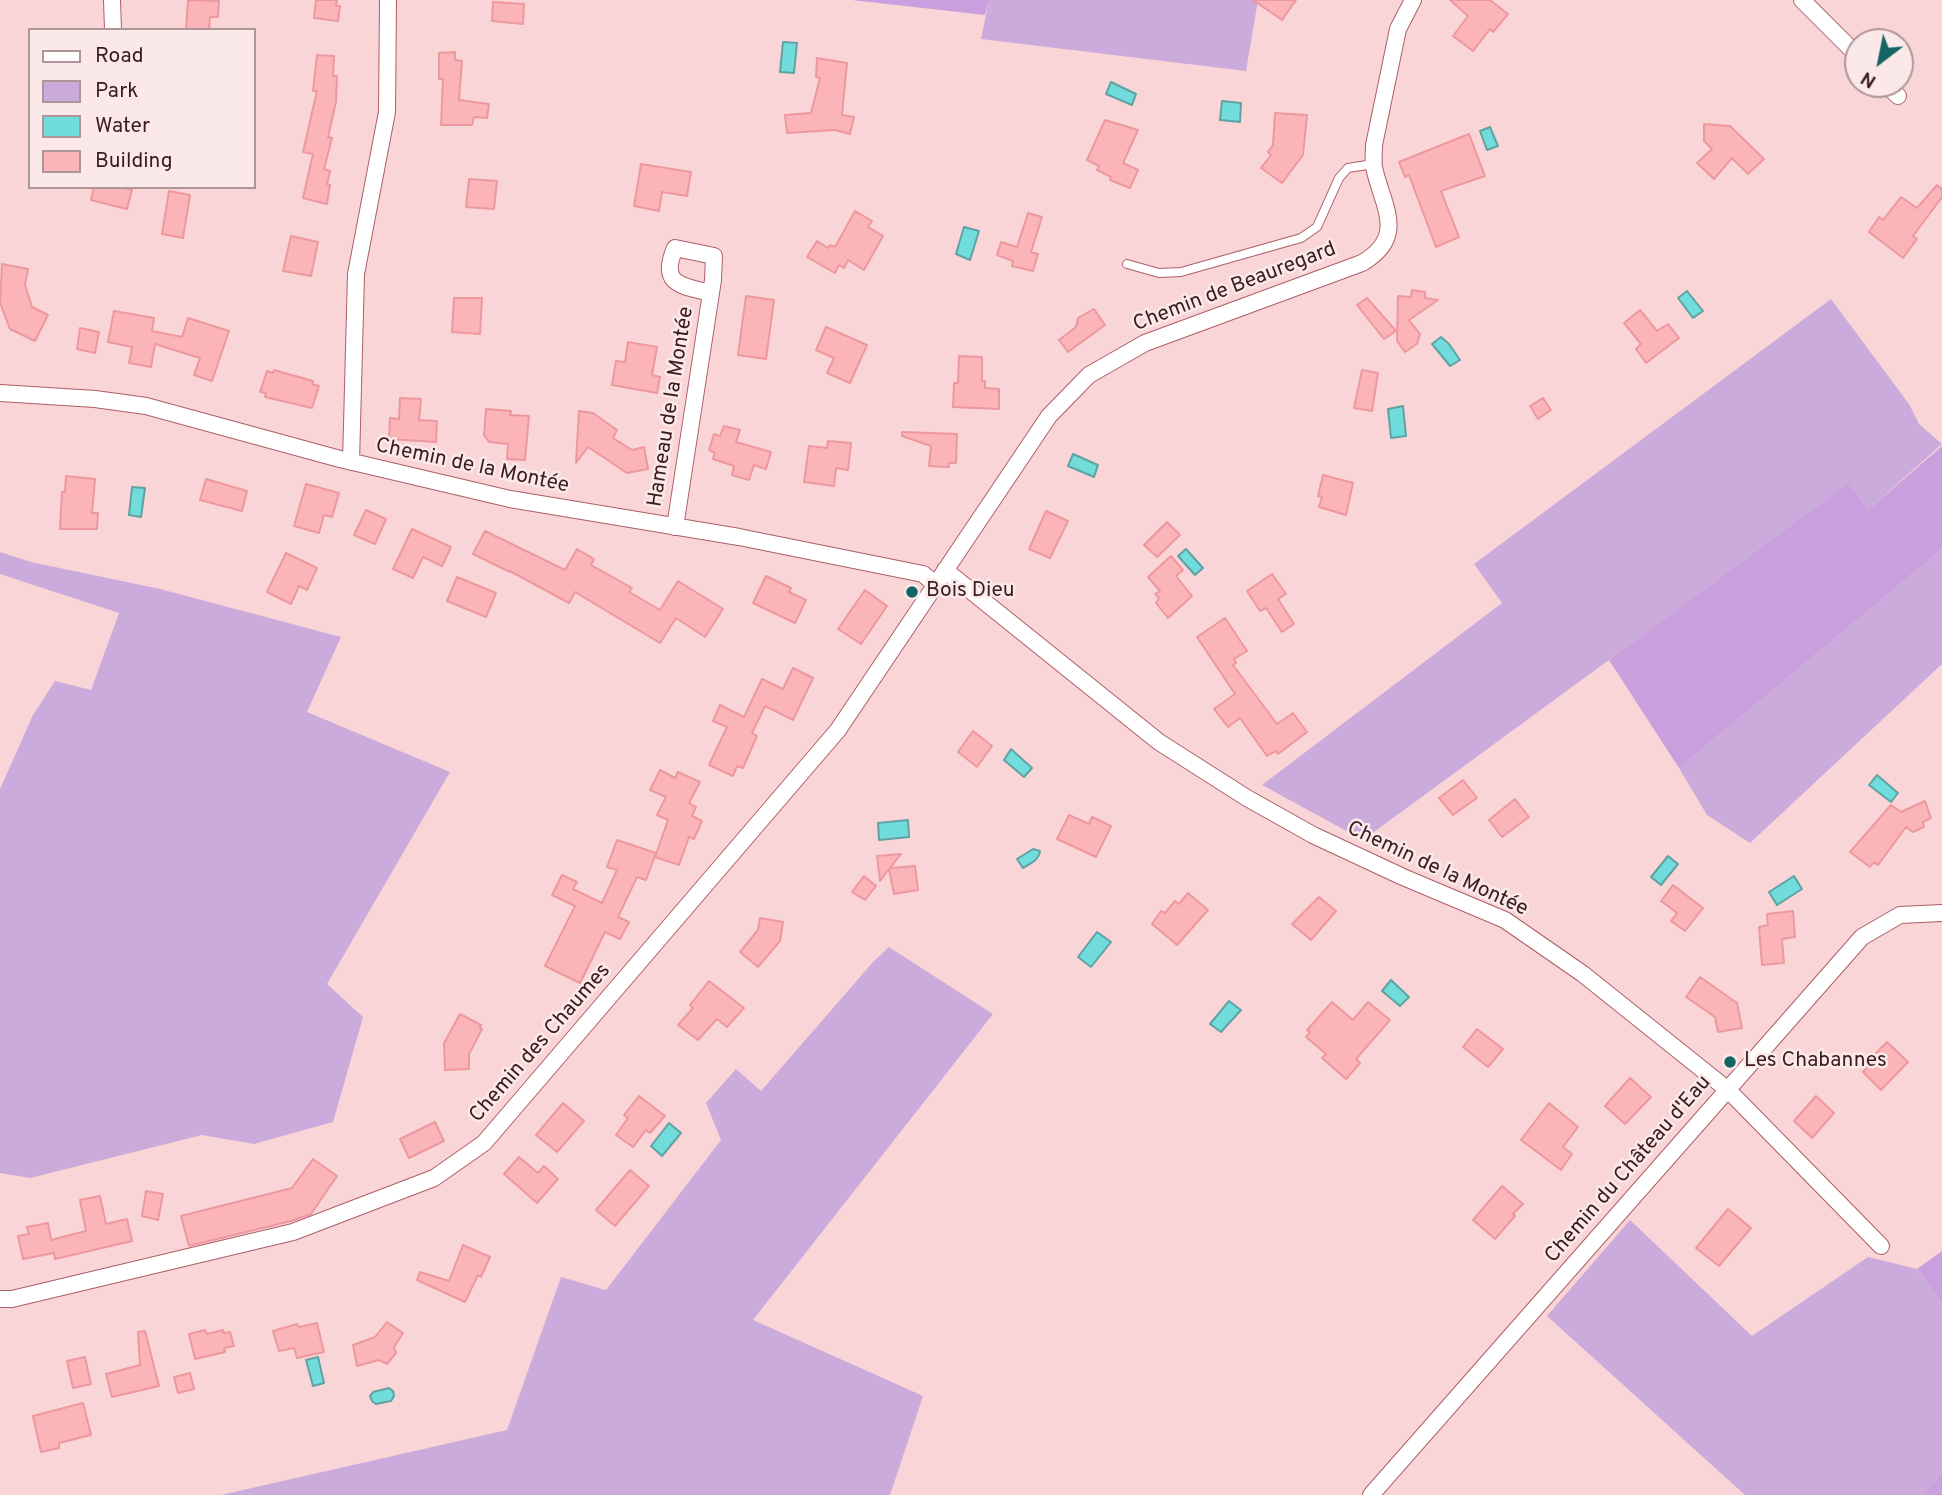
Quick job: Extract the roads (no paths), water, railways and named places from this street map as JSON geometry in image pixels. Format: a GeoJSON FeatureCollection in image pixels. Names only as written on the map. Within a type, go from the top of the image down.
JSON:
{"type":"FeatureCollection","features":[{"type":"Feature","properties":{"kind":"street"},"geometry":{"type":"LineString","coordinates":[[112,0],[113,28]]}},
{"type":"Feature","properties":{"kind":"street"},"geometry":{"type":"LineString","coordinates":[[351,462],[356,274],[387,113],[388,0]]}},
{"type":"Feature","properties":{"kind":"street","name":"Chemin de Beauregard"},"geometry":{"type":"LineString","coordinates":[[945,570],[1049,416],[1089,375],[1145,343],[1362,263],[1377,254],[1387,238],[1390,221],[1373,164],[1374,145],[1398,29],[1413,0]]}},
{"type":"Feature","properties":{"kind":"street"},"geometry":{"type":"LineString","coordinates":[[1802,0],[1844,42]]}},
{"type":"Feature","properties":{"kind":"street","name":"Hameau de la Montée"},"geometry":{"type":"LineString","coordinates":[[675,527],[711,293]]}},
{"type":"Feature","properties":{"kind":"street","name":"Chemin de la Montée"},"geometry":{"type":"LineString","coordinates":[[0,393],[95,399],[146,406],[351,462],[510,499],[739,537],[923,574],[935,584]]}},
{"type":"Feature","properties":{"kind":"street","name":"Chemin de la Montée"},"geometry":{"type":"LineString","coordinates":[[945,570],[1159,742],[1247,798],[1313,835],[1505,920],[1583,974],[1728,1090],[1881,1246]]}},
{"type":"Feature","properties":{"kind":"street","name":"Chemin des Chaumes"},"geometry":{"type":"LineString","coordinates":[[0,1299],[12,1299],[293,1232],[434,1178],[484,1143],[838,730],[945,570]]}},
{"type":"Feature","properties":{"kind":"street","name":"Chemin du Château d'Eau"},"geometry":{"type":"LineString","coordinates":[[1371,1495],[1862,937],[1900,915],[1942,913]]}},
{"type":"Feature","properties":{"kind":"lane"},"geometry":{"type":"LineString","coordinates":[[1127,264],[1159,273],[1181,272],[1301,238],[1317,227],[1339,178],[1348,168],[1373,164]]}},
{"type":"Feature","properties":{"kind":"water"},"geometry":{"type":"Polygon","coordinates":[[[783,42],[797,43],[794,73],[780,72],[783,42]]]}},
{"type":"Feature","properties":{"kind":"water"},"geometry":{"type":"Polygon","coordinates":[[[1111,82],[1136,94],[1132,105],[1106,94],[1111,82]]]}},
{"type":"Feature","properties":{"kind":"water"},"geometry":{"type":"Polygon","coordinates":[[[1222,101],[1241,103],[1240,122],[1220,120],[1222,101]]]}},
{"type":"Feature","properties":{"kind":"water"},"geometry":{"type":"Polygon","coordinates":[[[1490,127],[1498,146],[1487,150],[1480,131],[1490,127]]]}},
{"type":"Feature","properties":{"kind":"water"},"geometry":{"type":"Polygon","coordinates":[[[964,227],[979,231],[970,260],[956,254],[964,227]]]}},
{"type":"Feature","properties":{"kind":"water"},"geometry":{"type":"Polygon","coordinates":[[[1687,291],[1703,311],[1693,318],[1678,298],[1687,291]]]}},
{"type":"Feature","properties":{"kind":"water"},"geometry":{"type":"Polygon","coordinates":[[[1441,337],[1460,360],[1450,366],[1432,344],[1441,337]]]}},
{"type":"Feature","properties":{"kind":"water"},"geometry":{"type":"Polygon","coordinates":[[[1403,406],[1406,436],[1391,438],[1388,409],[1403,406]]]}},
{"type":"Feature","properties":{"kind":"water"},"geometry":{"type":"Polygon","coordinates":[[[1073,454],[1098,465],[1094,477],[1068,466],[1073,454]]]}},
{"type":"Feature","properties":{"kind":"water"},"geometry":{"type":"Polygon","coordinates":[[[132,487],[145,488],[141,517],[129,515],[132,487]]]}},
{"type":"Feature","properties":{"kind":"water"},"geometry":{"type":"Polygon","coordinates":[[[1186,549],[1203,568],[1195,575],[1178,556],[1186,549]]]}},
{"type":"Feature","properties":{"kind":"water"},"geometry":{"type":"Polygon","coordinates":[[[1011,749],[1032,768],[1024,777],[1004,760],[1011,749]]]}},
{"type":"Feature","properties":{"kind":"water"},"geometry":{"type":"Polygon","coordinates":[[[1877,775],[1898,793],[1891,802],[1869,785],[1877,775]]]}},
{"type":"Feature","properties":{"kind":"water"},"geometry":{"type":"Polygon","coordinates":[[[908,820],[909,837],[879,840],[878,823],[908,820]]]}},
{"type":"Feature","properties":{"kind":"water"},"geometry":{"type":"Polygon","coordinates":[[[1033,849],[1040,851],[1038,857],[1023,868],[1017,859],[1033,849]]]}},
{"type":"Feature","properties":{"kind":"water"},"geometry":{"type":"Polygon","coordinates":[[[1668,856],[1678,864],[1661,885],[1651,877],[1668,856]]]}},
{"type":"Feature","properties":{"kind":"water"},"geometry":{"type":"Polygon","coordinates":[[[1794,876],[1802,889],[1777,905],[1769,892],[1794,876]]]}},
{"type":"Feature","properties":{"kind":"water"},"geometry":{"type":"Polygon","coordinates":[[[1097,932],[1111,942],[1091,967],[1078,957],[1097,932]]]}},
{"type":"Feature","properties":{"kind":"water"},"geometry":{"type":"Polygon","coordinates":[[[1391,980],[1409,997],[1400,1006],[1382,991],[1391,980]]]}},
{"type":"Feature","properties":{"kind":"water"},"geometry":{"type":"Polygon","coordinates":[[[1229,1001],[1241,1010],[1221,1032],[1210,1024],[1229,1001]]]}},
{"type":"Feature","properties":{"kind":"water"},"geometry":{"type":"Polygon","coordinates":[[[669,1123],[681,1133],[662,1156],[651,1146],[669,1123]]]}},
{"type":"Feature","properties":{"kind":"water"},"geometry":{"type":"Polygon","coordinates":[[[318,1357],[324,1383],[313,1386],[306,1360],[318,1357]]]}},
{"type":"Feature","properties":{"kind":"water"},"geometry":{"type":"Polygon","coordinates":[[[389,1388],[394,1396],[391,1401],[376,1404],[372,1401],[370,1396],[373,1392],[389,1388]]]}},
{"type":"Feature","properties":{"kind":"place","name":"Bois Dieu"},"geometry":{"type":"Point","coordinates":[912,592]}},
{"type":"Feature","properties":{"kind":"place","name":"Les Chabannes"},"geometry":{"type":"Point","coordinates":[1730,1062]}}]}
